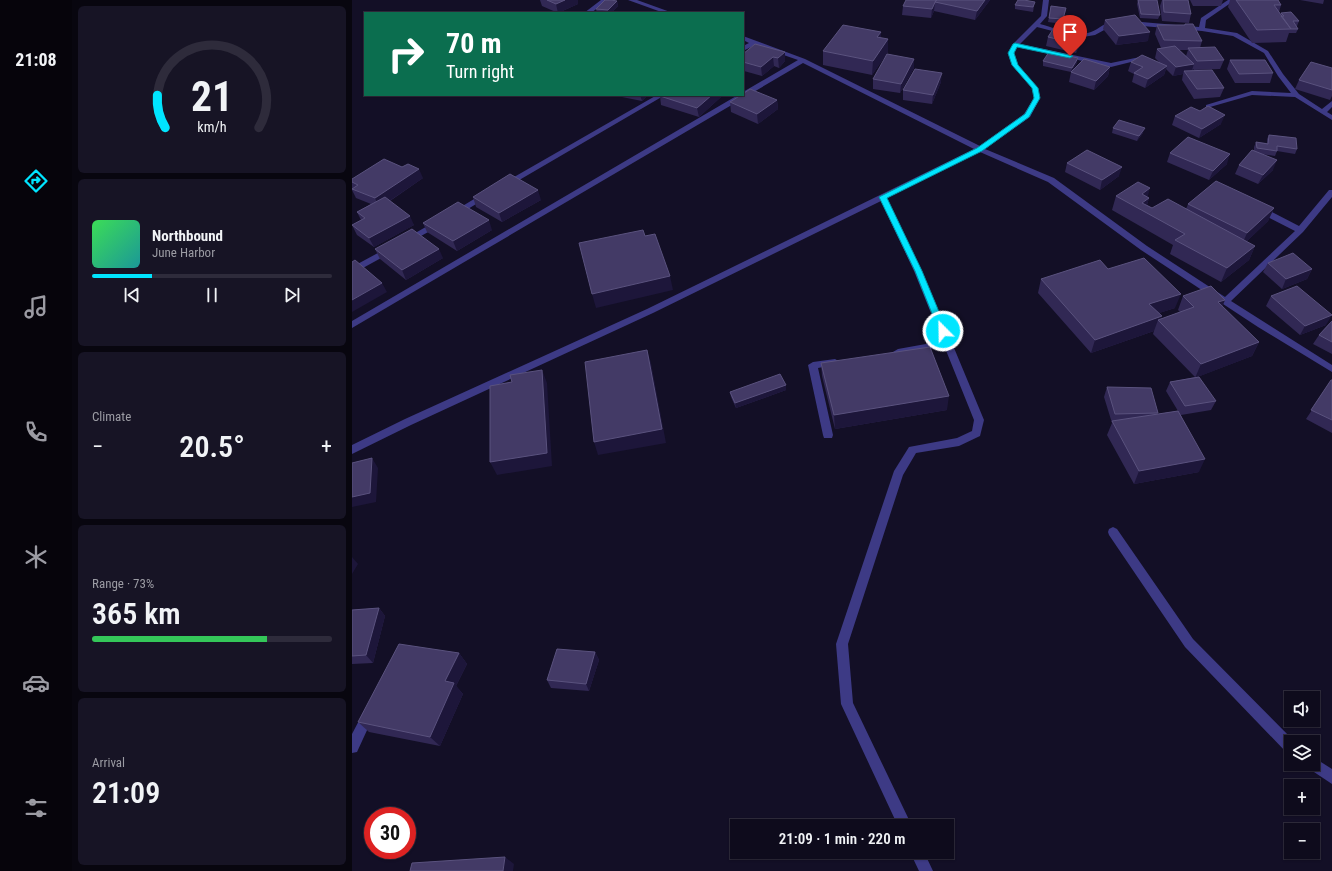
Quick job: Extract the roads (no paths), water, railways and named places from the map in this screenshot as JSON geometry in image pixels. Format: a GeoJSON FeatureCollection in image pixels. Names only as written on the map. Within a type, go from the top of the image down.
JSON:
{"type":"FeatureCollection","features":[{"type":"Feature","properties":{"kind":"street"},"geometry":{"type":"LineString","coordinates":[[588,12],[604,0]]}},
{"type":"Feature","properties":{"kind":"street"},"geometry":{"type":"LineString","coordinates":[[632,0],[667,12]]}},
{"type":"Feature","properties":{"kind":"street"},"geometry":{"type":"LineString","coordinates":[[352,450],[408,422],[650,311],[980,149],[1027,116],[1037,98],[1035,88],[1015,65],[1011,53],[1015,45],[1038,24],[1044,16],[1046,0]]}},
{"type":"Feature","properties":{"kind":"street"},"geometry":{"type":"LineString","coordinates":[[1202,29],[1203,19],[1232,0]]}},
{"type":"Feature","properties":{"kind":"street"},"geometry":{"type":"LineString","coordinates":[[1038,24],[1077,35],[1091,34],[1111,23],[1131,23],[1202,29],[1235,34],[1266,52],[1280,75],[1297,95],[1332,118]]}},
{"type":"Feature","properties":{"kind":"street"},"geometry":{"type":"LineString","coordinates":[[744,38],[803,60],[980,149],[1051,180],[1144,248],[1226,300],[1261,325],[1332,369]]}},
{"type":"Feature","properties":{"kind":"street"},"geometry":{"type":"LineString","coordinates":[[744,48],[755,42]]}},
{"type":"Feature","properties":{"kind":"street"},"geometry":{"type":"LineString","coordinates":[[1015,45],[1111,65],[1140,59]]}},
{"type":"Feature","properties":{"kind":"street"},"geometry":{"type":"LineString","coordinates":[[744,95],[803,60]]}},
{"type":"Feature","properties":{"kind":"street"},"geometry":{"type":"LineString","coordinates":[[1208,106],[1252,93],[1297,95]]}},
{"type":"Feature","properties":{"kind":"street"},"geometry":{"type":"LineString","coordinates":[[352,271],[660,96]]}},
{"type":"Feature","properties":{"kind":"street"},"geometry":{"type":"LineString","coordinates":[[352,325],[742,96]]}},
{"type":"Feature","properties":{"kind":"street"},"geometry":{"type":"LineString","coordinates":[[1323,112],[1332,103]]}},
{"type":"Feature","properties":{"kind":"street"},"geometry":{"type":"LineString","coordinates":[[1226,300],[1300,230],[1332,192]]}},
{"type":"Feature","properties":{"kind":"street"},"geometry":{"type":"LineString","coordinates":[[883,197],[918,271],[979,420],[976,433],[959,442],[913,450],[898,474],[842,644],[847,704],[902,819]]}},
{"type":"Feature","properties":{"kind":"street"},"geometry":{"type":"LineString","coordinates":[[1255,206],[1300,230]]}},
{"type":"Feature","properties":{"kind":"street"},"geometry":{"type":"LineString","coordinates":[[888,353],[948,343]]}},
{"type":"Feature","properties":{"kind":"street"},"geometry":{"type":"LineString","coordinates":[[828,436],[813,365],[843,360]]}},
{"type":"Feature","properties":{"kind":"street"},"geometry":{"type":"LineString","coordinates":[[1113,532],[1189,642],[1284,740]]}},
{"type":"Feature","properties":{"kind":"street"},"geometry":{"type":"LineString","coordinates":[[352,747],[372,706]]}},
{"type":"Feature","properties":{"kind":"street"},"geometry":{"type":"LineString","coordinates":[[1320,768],[1332,777]]}},
{"type":"Feature","properties":{"kind":"street"},"geometry":{"type":"LineString","coordinates":[[920,859],[926,871]]}}]}
